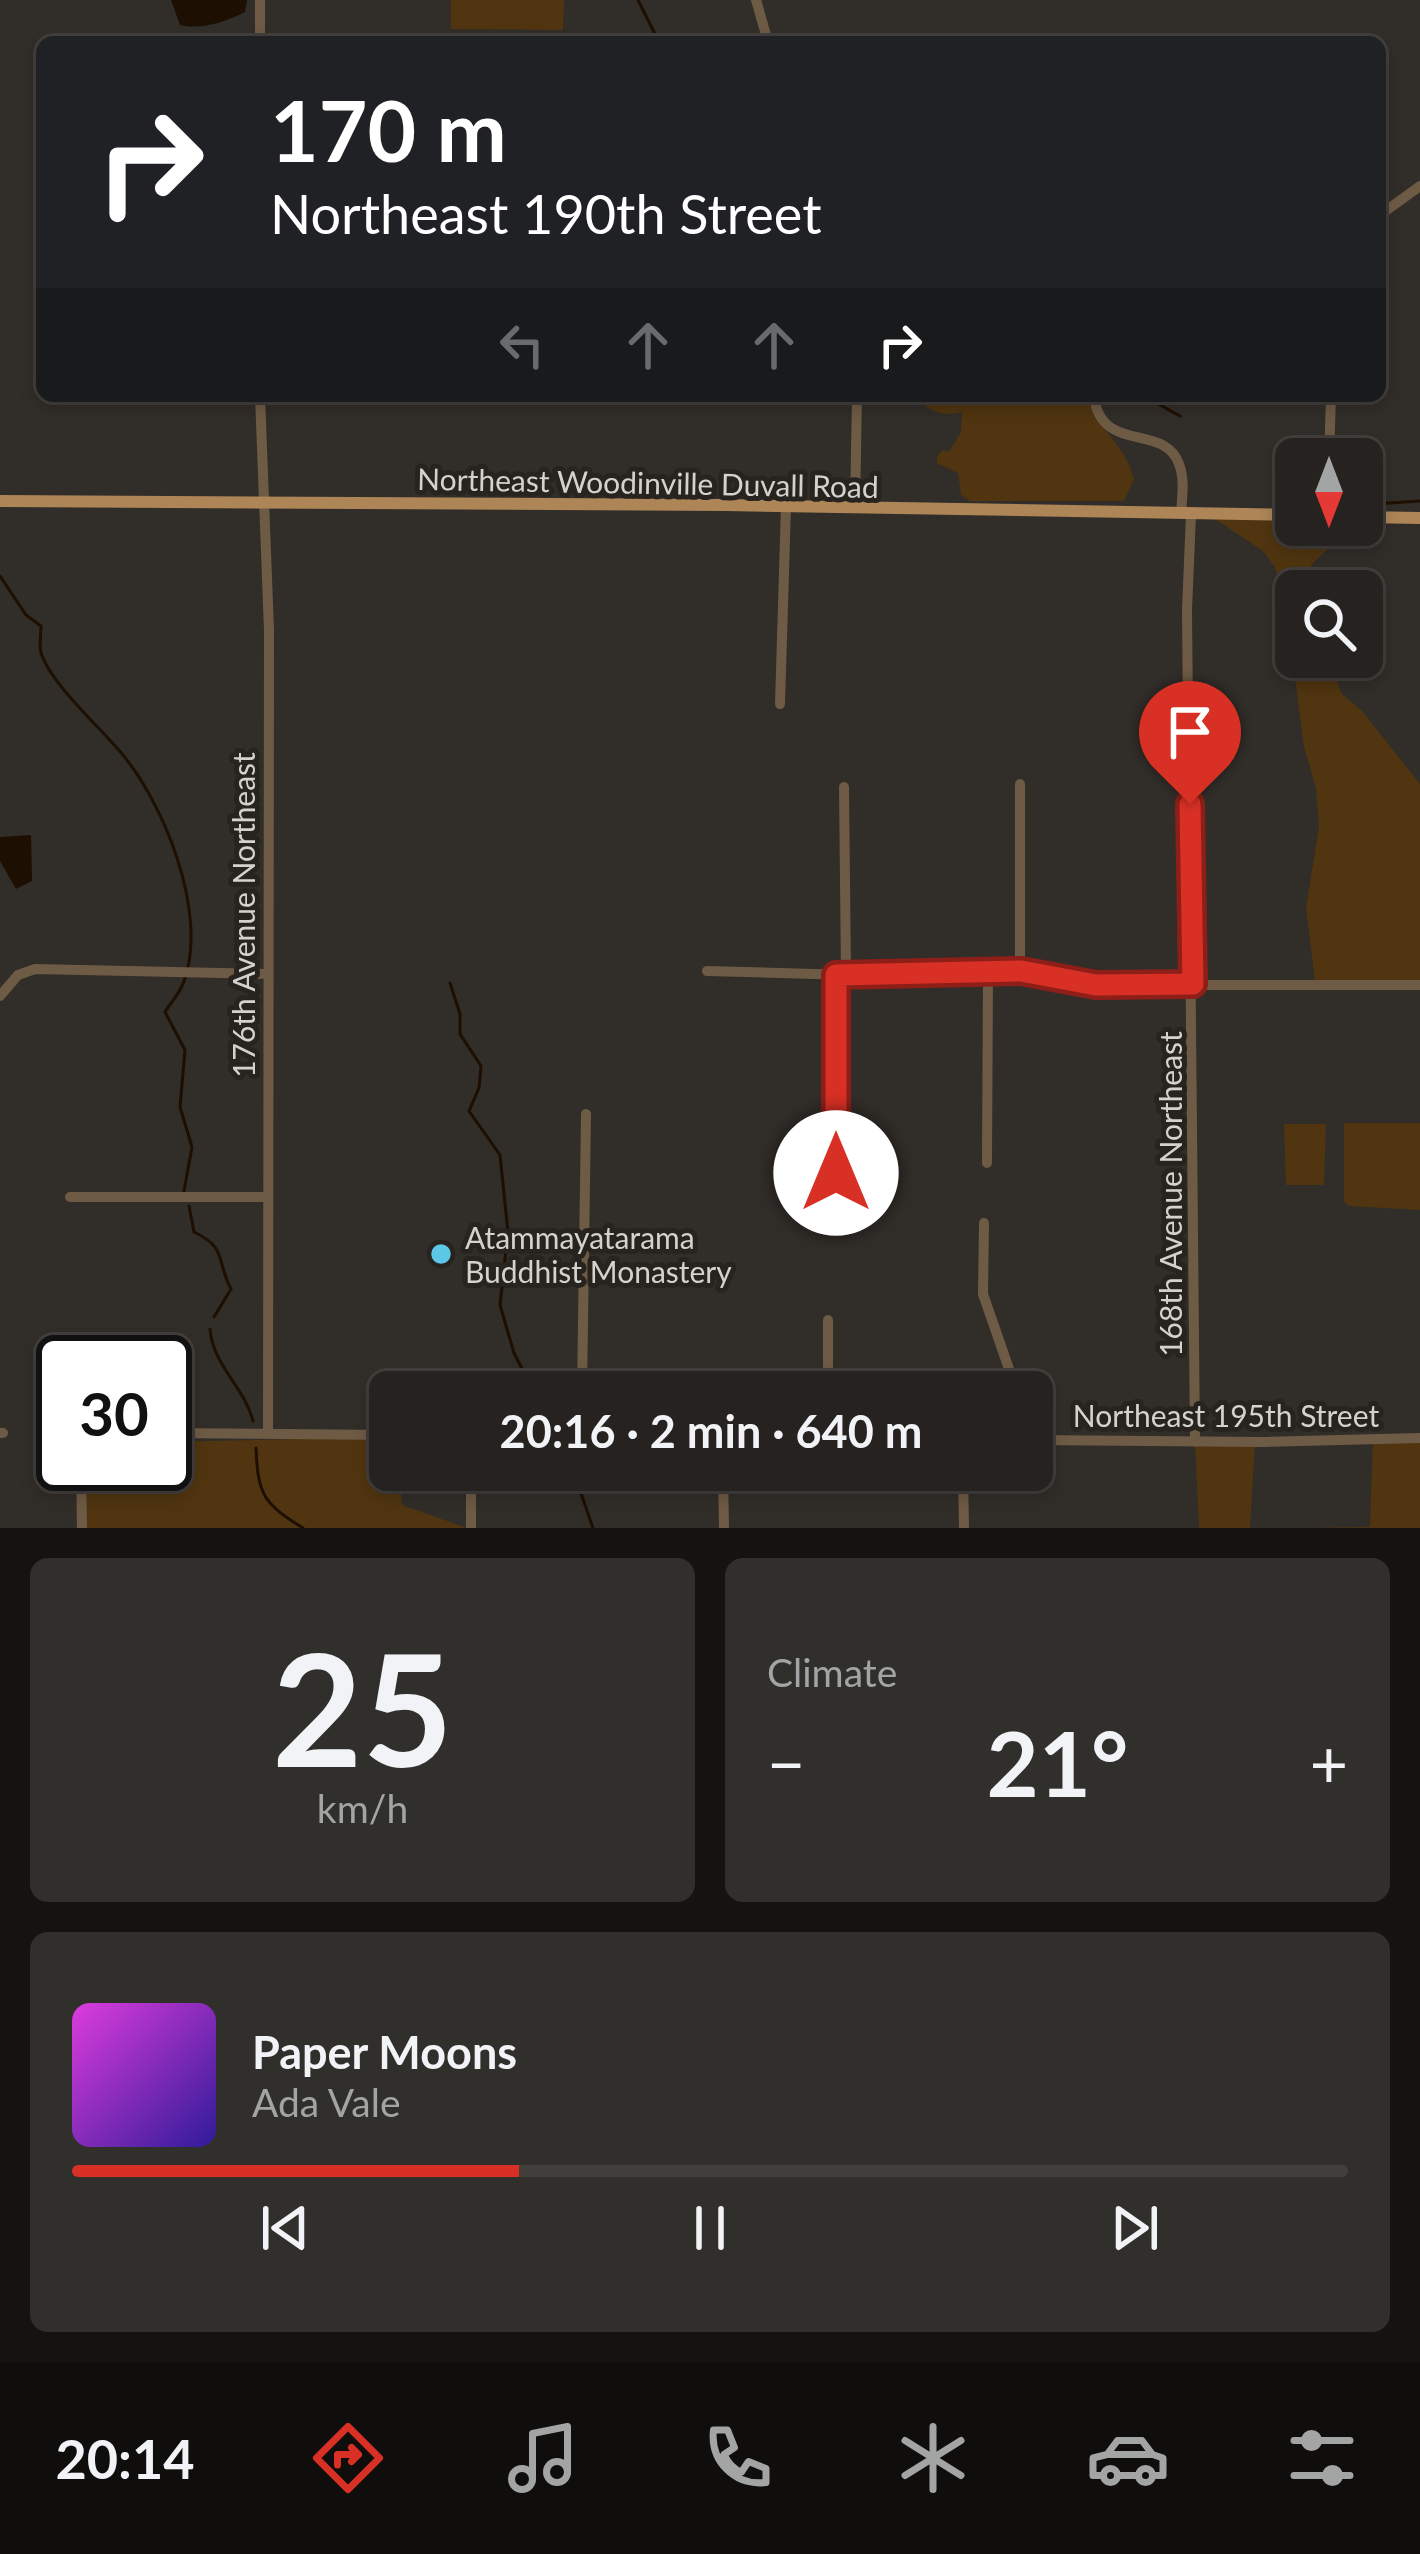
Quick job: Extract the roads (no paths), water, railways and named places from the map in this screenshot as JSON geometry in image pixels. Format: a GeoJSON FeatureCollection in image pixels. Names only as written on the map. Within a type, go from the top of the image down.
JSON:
{"type":"FeatureCollection","features":[{"type":"Feature","properties":{"kind":"main road","name":"Northeast Woodinville Duvall Road"},"geometry":{"type":"LineString","coordinates":[[0,501],[1275,515]]}},
{"type":"Feature","properties":{"kind":"main road"},"geometry":{"type":"LineString","coordinates":[[1383,517],[1420,518]]}},
{"type":"Feature","properties":{"kind":"street"},"geometry":{"type":"LineString","coordinates":[[260,0],[260,36]]}},
{"type":"Feature","properties":{"kind":"street"},"geometry":{"type":"LineString","coordinates":[[756,0],[766,36]]}},
{"type":"Feature","properties":{"kind":"street"},"geometry":{"type":"LineString","coordinates":[[1386,211],[1420,186]]}},
{"type":"Feature","properties":{"kind":"street","name":"176th Avenue Northeast"},"geometry":{"type":"LineString","coordinates":[[260,402],[267,502],[268,1434]]}},
{"type":"Feature","properties":{"kind":"street"},"geometry":{"type":"LineString","coordinates":[[855,508],[856,402]]}},
{"type":"Feature","properties":{"kind":"street","name":"168th Avenue Northeast"},"geometry":{"type":"LineString","coordinates":[[1095,402],[1106,426],[1153,441],[1173,453],[1181,471],[1186,513],[1196,1442]]}},
{"type":"Feature","properties":{"kind":"street"},"geometry":{"type":"LineString","coordinates":[[1330,438],[1331,402]]}},
{"type":"Feature","properties":{"kind":"street"},"geometry":{"type":"LineString","coordinates":[[780,704],[786,506]]}},
{"type":"Feature","properties":{"kind":"street"},"geometry":{"type":"LineString","coordinates":[[1020,784],[1021,971]]}},
{"type":"Feature","properties":{"kind":"street"},"geometry":{"type":"LineString","coordinates":[[836,1173],[844,787]]}},
{"type":"Feature","properties":{"kind":"street"},"geometry":{"type":"LineString","coordinates":[[0,996],[18,974],[35,969],[267,974]]}},
{"type":"Feature","properties":{"kind":"street"},"geometry":{"type":"LineString","coordinates":[[707,971],[841,975],[1021,971],[1096,985],[1420,985]]}},
{"type":"Feature","properties":{"kind":"street"},"geometry":{"type":"LineString","coordinates":[[987,1163],[988,973]]}},
{"type":"Feature","properties":{"kind":"street"},"geometry":{"type":"LineString","coordinates":[[582,1371],[586,1114]]}},
{"type":"Feature","properties":{"kind":"street"},"geometry":{"type":"LineString","coordinates":[[70,1197],[266,1197]]}},
{"type":"Feature","properties":{"kind":"street"},"geometry":{"type":"LineString","coordinates":[[984,1223],[983,1294],[1010,1371]]}},
{"type":"Feature","properties":{"kind":"street"},"geometry":{"type":"LineString","coordinates":[[827,1371],[828,1320]]}},
{"type":"Feature","properties":{"kind":"street"},"geometry":{"type":"LineString","coordinates":[[192,1433],[369,1435]]}},
{"type":"Feature","properties":{"kind":"street","name":"Northeast 195th Street"},"geometry":{"type":"LineString","coordinates":[[1053,1439],[1420,1438]]}},
{"type":"Feature","properties":{"kind":"street"},"geometry":{"type":"LineString","coordinates":[[81,1491],[82,1528]]}},
{"type":"Feature","properties":{"kind":"street"},"geometry":{"type":"LineString","coordinates":[[471,1491],[471,1528]]}},
{"type":"Feature","properties":{"kind":"street"},"geometry":{"type":"LineString","coordinates":[[723,1491],[724,1528]]}},
{"type":"Feature","properties":{"kind":"street"},"geometry":{"type":"LineString","coordinates":[[963,1491],[964,1528]]}},
{"type":"Feature","properties":{"kind":"waterway"},"geometry":{"type":"LineString","coordinates":[[638,0],[656,36]]}},
{"type":"Feature","properties":{"kind":"waterway"},"geometry":{"type":"LineString","coordinates":[[1155,402],[1180,416]]}},
{"type":"Feature","properties":{"kind":"waterway"},"geometry":{"type":"LineString","coordinates":[[1383,503],[1420,501]]}},
{"type":"Feature","properties":{"kind":"waterway"},"geometry":{"type":"LineString","coordinates":[[0,576],[26,615],[41,626],[41,653],[54,677],[134,770],[177,858],[191,923],[190,954],[183,985],[165,1012],[185,1050],[180,1107],[192,1147],[184,1191]]}},
{"type":"Feature","properties":{"kind":"waterway"},"geometry":{"type":"LineString","coordinates":[[450,983],[460,1014],[460,1034],[481,1066],[479,1088],[469,1111],[500,1155],[508,1232],[500,1305],[523,1371]]}},
{"type":"Feature","properties":{"kind":"waterway"},"geometry":{"type":"LineString","coordinates":[[189,1206],[194,1232],[217,1250],[231,1289],[214,1317]]}},
{"type":"Feature","properties":{"kind":"waterway"},"geometry":{"type":"LineString","coordinates":[[210,1329],[217,1354],[253,1421]]}},
{"type":"Feature","properties":{"kind":"waterway"},"geometry":{"type":"LineString","coordinates":[[256,1448],[265,1496],[303,1528]]}},
{"type":"Feature","properties":{"kind":"waterway"},"geometry":{"type":"LineString","coordinates":[[580,1491],[593,1528]]}},
{"type":"Feature","properties":{"kind":"place","name":"Atammayatarama Buddhist Monastery"},"geometry":{"type":"Point","coordinates":[441,1254]}}]}
